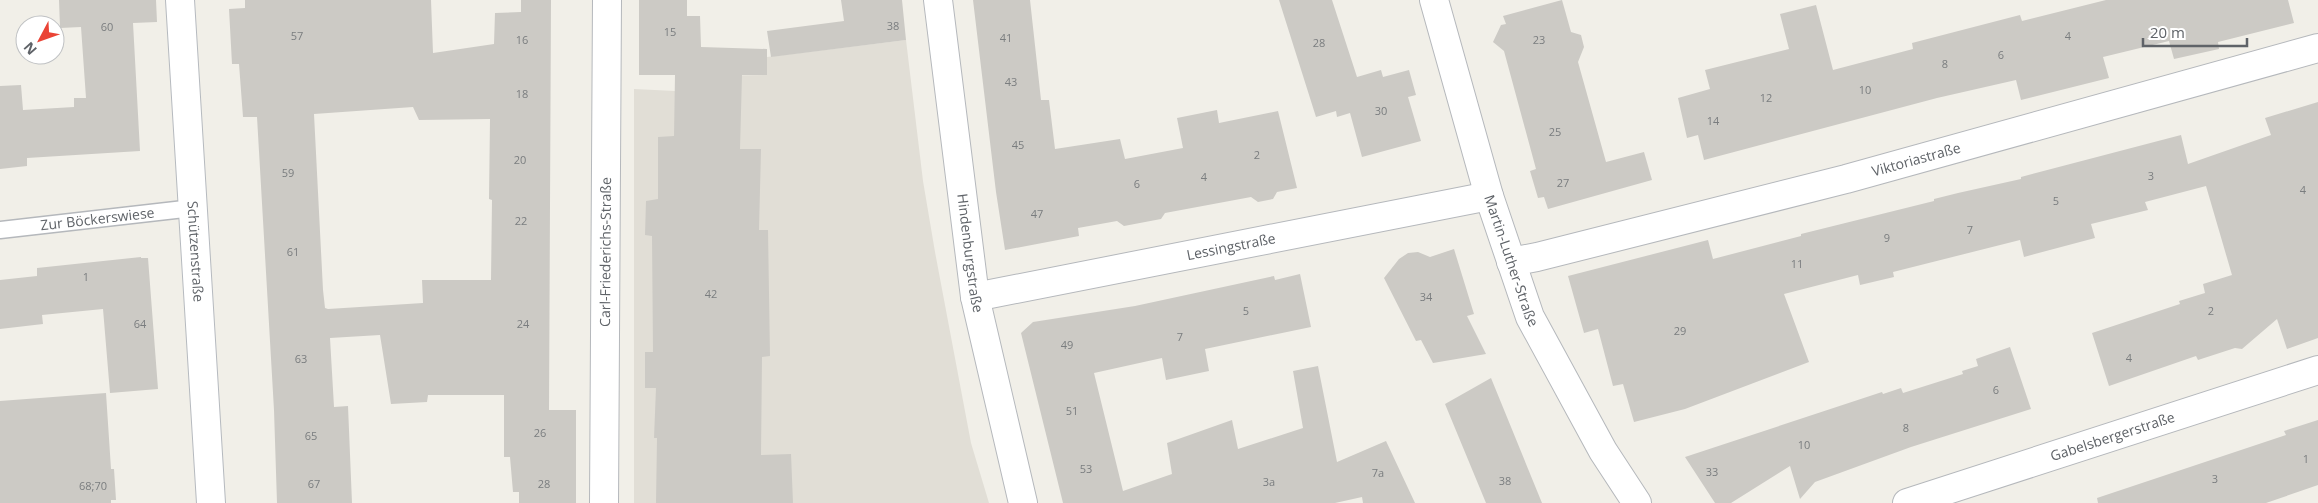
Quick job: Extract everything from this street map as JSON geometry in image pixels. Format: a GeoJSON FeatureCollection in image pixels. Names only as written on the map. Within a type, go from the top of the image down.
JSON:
{"type":"FeatureCollection","features":[{"type":"Feature","properties":{"kind":"street","name":"Schützenstraße"},"geometry":{"type":"LineString","coordinates":[[180,0],[211,503]]}},
{"type":"Feature","properties":{"kind":"street","name":"Carl-Friederichs-Straße"},"geometry":{"type":"LineString","coordinates":[[604,503],[606,0]]}},
{"type":"Feature","properties":{"kind":"street","name":"Hindenburgstraße"},"geometry":{"type":"LineString","coordinates":[[938,0],[975,296],[1024,503]]}},
{"type":"Feature","properties":{"kind":"street","name":"Martin-Luther-Straße"},"geometry":{"type":"LineString","coordinates":[[1434,0],[1489,196],[1530,317],[1603,450],[1637,503]]}},
{"type":"Feature","properties":{"kind":"street","name":"Viktoriastraße"},"geometry":{"type":"LineString","coordinates":[[1511,262],[1846,179],[2318,48]]}},
{"type":"Feature","properties":{"kind":"street","name":"Lessingstraße"},"geometry":{"type":"LineString","coordinates":[[975,296],[1489,196]]}},
{"type":"Feature","properties":{"kind":"street","name":"Gabelsbergerstraße"},"geometry":{"type":"LineString","coordinates":[[1907,503],[2318,370]]}},
{"type":"Feature","properties":{"kind":"lane","name":"Zur Böckerswiese"},"geometry":{"type":"LineString","coordinates":[[0,230],[193,208]]}},
{"type":"Feature","properties":{"kind":"shaded area"},"geometry":{"type":"Polygon","coordinates":[[[906,40],[923,181],[935,252],[971,443],[989,503],[634,503],[634,89],[675,91],[699,76],[766,75],[767,57],[906,40]]]}},
{"type":"Feature","properties":{"kind":"building"},"geometry":{"type":"Polygon","coordinates":[[[59,0],[156,0],[157,22],[133,23],[140,151],[27,158],[27,166],[0,169],[0,86],[21,85],[23,110],[74,107],[74,98],[86,98],[81,27],[65,28],[65,15],[60,15],[59,0]]]}},
{"type":"Feature","properties":{"kind":"building"},"geometry":{"type":"Polygon","coordinates":[[[245,0],[431,0],[433,53],[494,44],[495,13],[521,12],[521,0],[551,0],[549,410],[576,410],[576,503],[519,503],[519,492],[513,492],[510,457],[504,457],[504,395],[428,395],[427,402],[391,404],[380,335],[330,338],[334,407],[348,406],[352,503],[277,503],[274,410],[257,117],[243,117],[239,64],[232,64],[229,9],[245,8],[245,0]],[[413,107],[314,114],[325,308],[423,303],[422,280],[491,280],[490,119],[419,120],[413,107]]]}},
{"type":"Feature","properties":{"kind":"building"},"geometry":{"type":"Polygon","coordinates":[[[639,0],[687,0],[687,16],[700,16],[701,47],[767,49],[767,75],[742,75],[740,149],[761,149],[759,230],[768,230],[770,356],[762,357],[761,455],[791,454],[793,503],[656,503],[657,438],[654,438],[656,388],[645,388],[645,352],[653,352],[652,236],[645,235],[646,201],[658,199],[658,137],[674,136],[675,75],[639,75],[639,0]]]}},
{"type":"Feature","properties":{"kind":"building"},"geometry":{"type":"Polygon","coordinates":[[[841,0],[902,0],[906,40],[771,57],[767,31],[844,21],[841,0]]]}},
{"type":"Feature","properties":{"kind":"building"},"geometry":{"type":"Polygon","coordinates":[[[973,0],[1030,0],[1041,100],[1049,100],[1055,149],[1120,139],[1125,159],[1183,148],[1177,118],[1217,110],[1219,123],[1278,111],[1297,188],[1277,192],[1273,199],[1258,202],[1251,197],[1165,213],[1161,219],[1124,226],[1117,221],[1078,228],[1079,236],[1005,250],[996,192],[973,0]]]}},
{"type":"Feature","properties":{"kind":"building"},"geometry":{"type":"Polygon","coordinates":[[[1279,0],[1332,0],[1357,77],[1381,70],[1383,77],[1409,70],[1416,95],[1408,97],[1421,141],[1362,157],[1350,113],[1337,117],[1336,111],[1316,117],[1279,0]]]}},
{"type":"Feature","properties":{"kind":"building"},"geometry":{"type":"Polygon","coordinates":[[[1562,0],[1571,32],[1581,35],[1584,47],[1578,62],[1606,162],[1644,152],[1652,180],[1548,209],[1544,197],[1538,198],[1530,171],[1536,169],[1504,51],[1493,42],[1501,25],[1506,24],[1503,16],[1562,0]]]}},
{"type":"Feature","properties":{"kind":"building"},"geometry":{"type":"Polygon","coordinates":[[[2106,0],[2288,0],[2294,23],[2218,42],[2219,49],[2174,59],[2169,41],[2103,57],[2109,78],[2021,100],[2016,80],[1937,98],[1704,160],[1698,135],[1687,138],[1678,98],[1710,89],[1705,70],[1789,49],[1780,14],[1816,5],[1833,70],[1913,49],[1912,43],[2020,15],[2022,21],[2106,0]]]}},
{"type":"Feature","properties":{"kind":"building"},"geometry":{"type":"Polygon","coordinates":[[[2318,102],[2318,338],[2287,349],[2277,319],[2242,349],[2235,348],[2198,360],[2196,356],[2109,386],[2092,333],[2180,304],[2179,301],[2205,293],[2203,284],[2232,275],[2206,186],[2145,202],[2148,210],[2091,224],[2095,238],[2024,257],[2020,240],[1893,272],[1894,277],[1860,285],[1858,275],[1784,294],[1809,362],[1685,409],[1634,422],[1623,384],[1613,386],[1598,329],[1584,333],[1568,276],[1708,240],[1713,259],[1801,236],[1801,234],[1934,201],[1934,199],[1958,193],[2021,179],[2021,177],[2181,135],[2188,164],[2271,135],[2265,118],[2318,102]]]}},
{"type":"Feature","properties":{"kind":"building"},"geometry":{"type":"Polygon","coordinates":[[[1454,249],[1474,314],[1467,316],[1486,354],[1433,363],[1421,340],[1416,341],[1384,278],[1399,259],[1408,253],[1418,252],[1430,257],[1454,249]]]}},
{"type":"Feature","properties":{"kind":"building"},"geometry":{"type":"Polygon","coordinates":[[[141,257],[148,258],[158,389],[110,393],[103,309],[42,315],[43,324],[0,329],[0,280],[37,276],[37,268],[141,257]]]}},
{"type":"Feature","properties":{"kind":"building"},"geometry":{"type":"Polygon","coordinates":[[[1300,274],[1311,327],[1205,349],[1209,371],[1166,380],[1162,358],[1094,373],[1123,491],[1172,474],[1167,443],[1232,420],[1238,449],[1303,428],[1293,371],[1318,366],[1337,462],[1386,441],[1415,503],[1363,503],[1362,497],[1335,503],[1063,503],[1021,333],[1033,322],[1135,306],[1274,276],[1275,280],[1300,274]]]}},
{"type":"Feature","properties":{"kind":"building"},"geometry":{"type":"Polygon","coordinates":[[[2010,347],[2031,409],[1911,447],[1815,482],[1800,499],[1790,466],[1731,503],[1715,503],[1685,457],[1882,392],[1883,394],[1901,388],[1903,393],[1963,374],[1962,371],[1978,366],[1976,359],[2010,347]]]}},
{"type":"Feature","properties":{"kind":"building"},"geometry":{"type":"Polygon","coordinates":[[[1491,378],[1542,503],[1486,503],[1445,404],[1491,378]]]}},
{"type":"Feature","properties":{"kind":"building"},"geometry":{"type":"Polygon","coordinates":[[[106,393],[111,469],[114,469],[116,500],[111,500],[111,503],[0,503],[0,401],[106,393]]]}},
{"type":"Feature","properties":{"kind":"building"},"geometry":{"type":"Polygon","coordinates":[[[2318,420],[2318,485],[2266,503],[2098,503],[2097,498],[2286,435],[2284,431],[2318,420]]]}}]}
